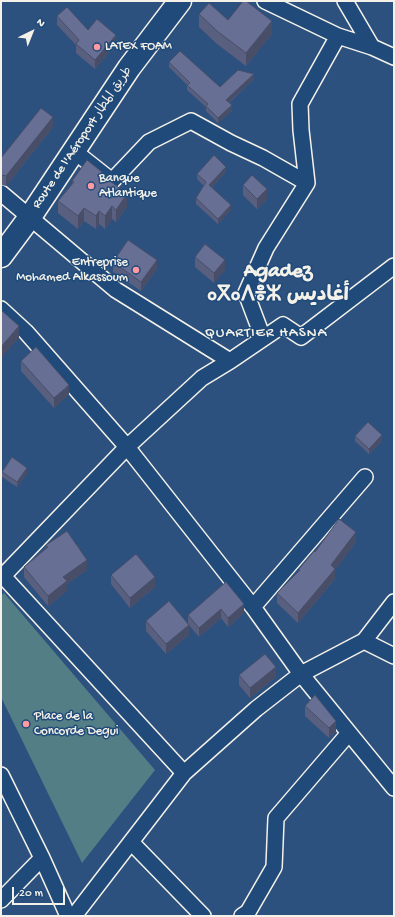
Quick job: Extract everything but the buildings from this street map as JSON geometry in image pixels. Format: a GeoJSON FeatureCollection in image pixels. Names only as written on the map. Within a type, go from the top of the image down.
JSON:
{"type":"FeatureCollection","features":[{"type":"Feature","properties":{"kind":"main road","name":"Route de l'Aéroport طريق المطار"},"geometry":{"type":"LineString","coordinates":[[1,256],[30,217],[129,68],[180,1]]}},
{"type":"Feature","properties":{"kind":"street"},"geometry":{"type":"LineString","coordinates":[[265,1],[338,36],[394,56]]}},
{"type":"Feature","properties":{"kind":"street"},"geometry":{"type":"LineString","coordinates":[[344,1],[372,48]]}},
{"type":"Feature","properties":{"kind":"street"},"geometry":{"type":"LineString","coordinates":[[263,338],[246,293],[266,248],[307,183],[301,130],[300,104],[338,36]]}},
{"type":"Feature","properties":{"kind":"street"},"geometry":{"type":"LineString","coordinates":[[74,151],[112,181],[149,142],[191,121],[231,143],[263,158],[307,183]]}},
{"type":"Feature","properties":{"kind":"street"},"geometry":{"type":"LineString","coordinates":[[1,193],[116,290],[230,361]]}},
{"type":"Feature","properties":{"kind":"street"},"geometry":{"type":"LineString","coordinates":[[184,773],[2,577],[128,446],[202,378],[230,361],[282,325],[301,337],[394,266]]}},
{"type":"Feature","properties":{"kind":"street"},"geometry":{"type":"LineString","coordinates":[[1,309],[26,332],[128,446],[253,607],[301,674],[394,788]]}},
{"type":"Feature","properties":{"kind":"street"},"geometry":{"type":"LineString","coordinates":[[253,607],[365,478]]}},
{"type":"Feature","properties":{"kind":"street"},"geometry":{"type":"LineString","coordinates":[[74,916],[184,773],[256,709],[301,674],[364,641],[394,602]]}},
{"type":"Feature","properties":{"kind":"street"},"geometry":{"type":"LineString","coordinates":[[364,641],[394,656]]}},
{"type":"Feature","properties":{"kind":"street"},"geometry":{"type":"LineString","coordinates":[[242,916],[248,912],[274,867],[276,818],[349,732]]}},
{"type":"Feature","properties":{"kind":"street"},"geometry":{"type":"LineString","coordinates":[[1,775],[42,858],[68,916]]}},
{"type":"Feature","properties":{"kind":"street"},"geometry":{"type":"LineString","coordinates":[[131,842],[203,916]]}},
{"type":"Feature","properties":{"kind":"street"},"geometry":{"type":"LineString","coordinates":[[1,900],[42,858]]}},
{"type":"Feature","properties":{"kind":"green space"},"geometry":{"type":"Polygon","coordinates":[[[4,593],[155,770],[82,863],[1,697],[1,596],[4,593]]]}},
{"type":"Feature","properties":{"kind":"place","name":"LATEX FOAM"},"geometry":{"type":"Point","coordinates":[97,47]}},
{"type":"Feature","properties":{"kind":"place","name":"Banque Atlantique"},"geometry":{"type":"Point","coordinates":[91,186]}},
{"type":"Feature","properties":{"kind":"place","name":"Entreprise Mohamed Alkassoum"},"geometry":{"type":"Point","coordinates":[136,270]}},
{"type":"Feature","properties":{"kind":"place","name":"Place de la Concorde Degui"},"geometry":{"type":"Point","coordinates":[26,724]}},
{"type":"Feature","properties":{"kind":"district","name":"Agadez ⴰⴳⴰⴷⴻⵣ أغاديس"},"geometry":{"type":"Point","coordinates":[278,285]}},
{"type":"Feature","properties":{"kind":"district","name":"QUARTIER HASNA"},"geometry":{"type":"Point","coordinates":[266,334]}}]}
